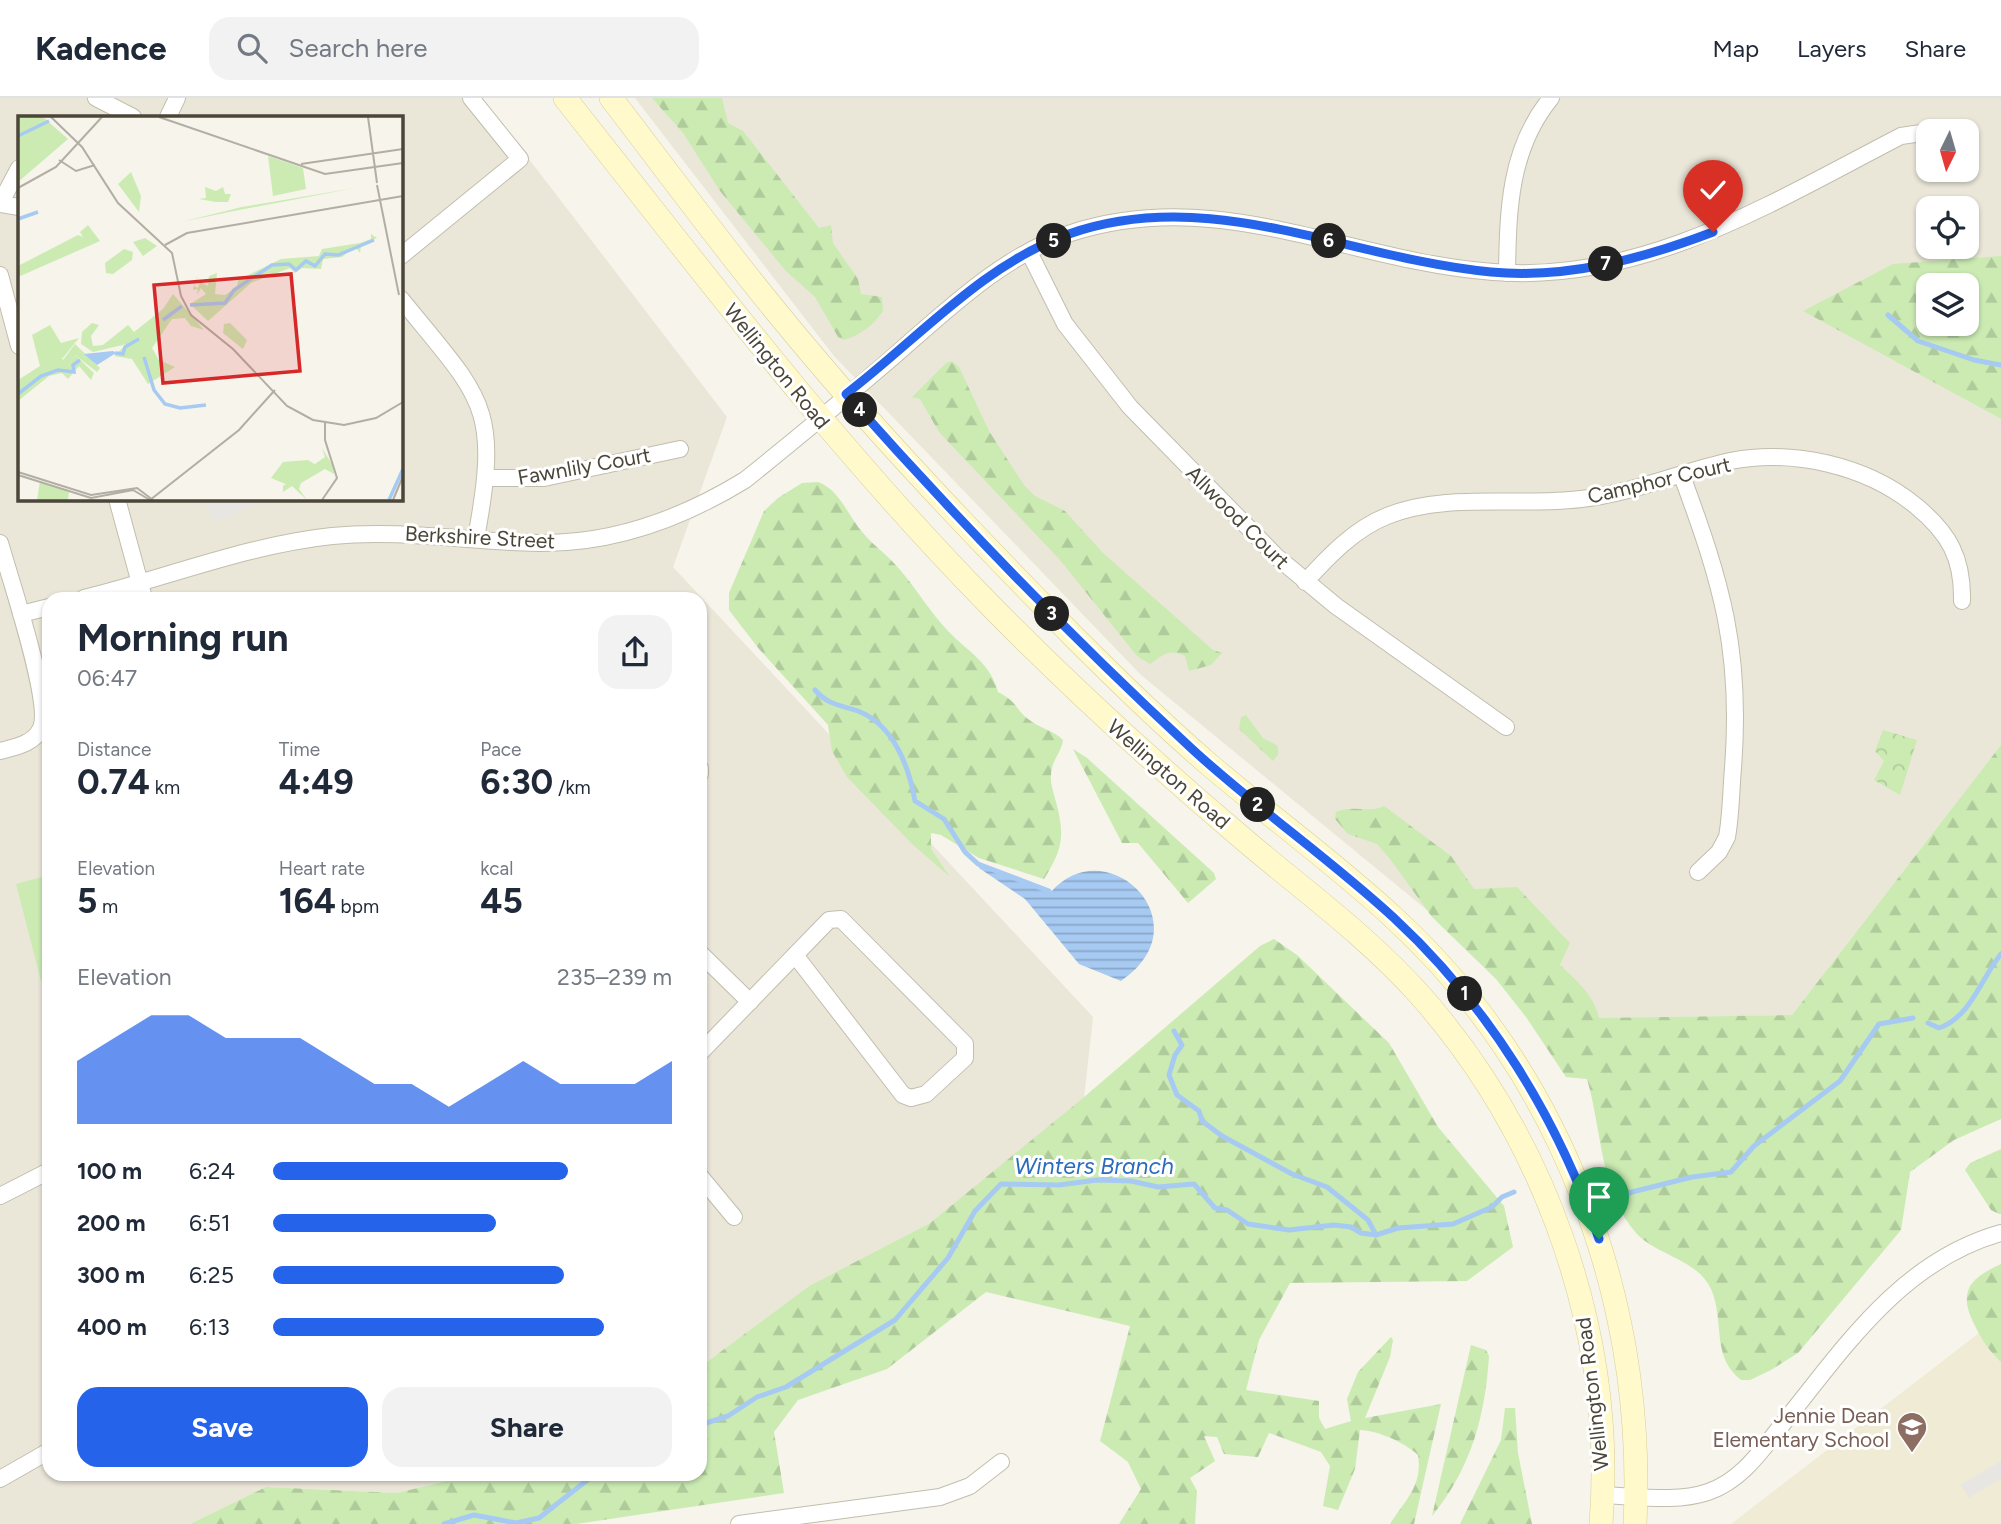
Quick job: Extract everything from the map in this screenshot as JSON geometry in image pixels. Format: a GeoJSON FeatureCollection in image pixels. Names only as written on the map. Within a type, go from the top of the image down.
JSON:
{"type":"FeatureCollection","features":[{"type":"Feature","properties":{"kind":"main road","name":"Wellington Road"},"geometry":{"type":"LineString","coordinates":[[565,98],[831,406],[949,563],[1063,680],[1157,765],[1357,932],[1415,990],[1462,1047],[1516,1131],[1549,1204],[1571,1264],[1590,1344],[1602,1455],[1601,1524]]}},
{"type":"Feature","properties":{"kind":"main road","name":"Wellington Road"},"geometry":{"type":"LineString","coordinates":[[611,98],[782,319],[831,406],[947,507],[1110,673],[1209,764],[1394,918],[1444,969],[1487,1021],[1510,1054],[1559,1142],[1584,1195],[1599,1239],[1622,1333],[1635,1443],[1635,1524]]}},
{"type":"Feature","properties":{"kind":"street"},"geometry":{"type":"LineString","coordinates":[[169,116],[177,98]]}},
{"type":"Feature","properties":{"kind":"street"},"geometry":{"type":"LineString","coordinates":[[402,255],[520,159],[471,98]]}},
{"type":"Feature","properties":{"kind":"street"},"geometry":{"type":"LineString","coordinates":[[1507,273],[1508,225],[1516,166],[1530,128],[1547,99]]}},
{"type":"Feature","properties":{"kind":"street"},"geometry":{"type":"LineString","coordinates":[[104,104],[131,116]]}},
{"type":"Feature","properties":{"kind":"street","name":"Berkshire Street"},"geometry":{"type":"LineString","coordinates":[[142,591],[257,549],[316,538],[386,533],[539,543],[576,541],[645,527],[712,501],[745,480],[952,306],[1029,252],[1068,234],[1112,222],[1192,216],[1232,219],[1449,267],[1507,273],[1588,268],[1669,248],[1723,226],[1901,136],[1916,134]]}},
{"type":"Feature","properties":{"kind":"street"},"geometry":{"type":"LineString","coordinates":[[18,170],[0,204],[18,206]]}},
{"type":"Feature","properties":{"kind":"street","name":"Allwood Court"},"geometry":{"type":"LineString","coordinates":[[1029,252],[1065,324],[1130,407],[1305,582],[1506,727]]}},
{"type":"Feature","properties":{"kind":"street"},"geometry":{"type":"LineString","coordinates":[[0,275],[18,342]]}},
{"type":"Feature","properties":{"kind":"street"},"geometry":{"type":"LineString","coordinates":[[402,300],[455,364],[480,404],[486,424],[487,478],[476,538]]}},
{"type":"Feature","properties":{"kind":"street","name":"Fawnlily Court"},"geometry":{"type":"LineString","coordinates":[[487,478],[544,478],[680,449]]}},
{"type":"Feature","properties":{"kind":"street","name":"Camphor Court"},"geometry":{"type":"LineString","coordinates":[[1305,582],[1348,540],[1388,515],[1449,504],[1581,499],[1634,490],[1730,461],[1790,458],[1855,471],[1906,498],[1941,530],[1959,558],[1962,601]]}},
{"type":"Feature","properties":{"kind":"street"},"geometry":{"type":"LineString","coordinates":[[1682,476],[1721,590],[1730,626],[1737,688],[1729,827],[1719,852],[1698,872]]}},
{"type":"Feature","properties":{"kind":"street"},"geometry":{"type":"LineString","coordinates":[[117,500],[142,591]]}},
{"type":"Feature","properties":{"kind":"street"},"geometry":{"type":"LineString","coordinates":[[0,543],[21,614],[42,708]]}},
{"type":"Feature","properties":{"kind":"street"},"geometry":{"type":"LineString","coordinates":[[21,614],[42,609]]}},
{"type":"Feature","properties":{"kind":"street"},"geometry":{"type":"LineString","coordinates":[[0,751],[23,745],[34,737],[42,721]]}},
{"type":"Feature","properties":{"kind":"street"},"geometry":{"type":"LineString","coordinates":[[707,1047],[795,955],[829,920],[841,919],[965,1044],[965,1058],[920,1098],[903,1095],[795,955]]}},
{"type":"Feature","properties":{"kind":"street"},"geometry":{"type":"LineString","coordinates":[[707,960],[750,1002]]}},
{"type":"Feature","properties":{"kind":"street"},"geometry":{"type":"LineString","coordinates":[[0,1196],[42,1178]]}},
{"type":"Feature","properties":{"kind":"street"},"geometry":{"type":"LineString","coordinates":[[707,1184],[734,1217]]}},
{"type":"Feature","properties":{"kind":"street"},"geometry":{"type":"LineString","coordinates":[[1602,1495],[1698,1494],[1737,1476],[1882,1304],[1912,1277],[1948,1254],[2001,1233]]}},
{"type":"Feature","properties":{"kind":"street"},"geometry":{"type":"LineString","coordinates":[[0,1479],[42,1455]]}},
{"type":"Feature","properties":{"kind":"street"},"geometry":{"type":"LineString","coordinates":[[739,1524],[940,1497],[970,1486],[1001,1462]]}},
{"type":"Feature","properties":{"kind":"shaded area"},"geometry":{"type":"Polygon","coordinates":[[[0,98],[482,98],[727,417],[673,567],[696,592],[42,592],[42,1481],[446,1481],[397,1493],[266,1487],[190,1524],[0,1524],[0,98]]]}},
{"type":"Feature","properties":{"kind":"shaded area"},"geometry":{"type":"Polygon","coordinates":[[[635,98],[2001,98],[2001,256],[1940,273],[1916,273],[1916,280],[1804,311],[2001,419],[2001,745],[1792,1015],[1574,1019],[1551,1012],[1141,675],[834,356],[635,98]]]}},
{"type":"Feature","properties":{"kind":"shaded area"},"geometry":{"type":"Polygon","coordinates":[[[204,500],[266,500],[215,523],[204,500]]]}},
{"type":"Feature","properties":{"kind":"shaded area"},"geometry":{"type":"Polygon","coordinates":[[[707,603],[1093,1017],[1084,1098],[930,1223],[809,1286],[707,1362],[707,603]]]}},
{"type":"Feature","properties":{"kind":"shaded area","name":"Jennie Dean Elementary School"},"geometry":{"type":"Polygon","coordinates":[[[2001,1316],[2001,1524],[1731,1524],[1913,1384],[2001,1316]]]}},
{"type":"Feature","properties":{"kind":"shaded area"},"geometry":{"type":"Polygon","coordinates":[[[2001,1461],[2001,1478],[1969,1498],[1961,1485],[2001,1461]]]}},
{"type":"Feature","properties":{"kind":"green space"},"geometry":{"type":"Polygon","coordinates":[[[652,98],[722,98],[728,123],[743,131],[819,228],[831,225],[833,243],[858,279],[861,294],[882,297],[883,311],[875,321],[850,338],[844,340],[838,337],[815,297],[785,270],[720,191],[683,133],[652,98]]]}},
{"type":"Feature","properties":{"kind":"green space"},"geometry":{"type":"Polygon","coordinates":[[[2001,256],[2001,419],[1803,311],[1893,264],[2001,256]]]}},
{"type":"Feature","properties":{"kind":"green space"},"geometry":{"type":"Polygon","coordinates":[[[952,361],[959,367],[989,431],[1024,485],[1035,496],[1065,511],[1103,553],[1213,650],[1222,653],[1211,665],[1189,671],[1185,656],[1180,654],[1167,654],[1150,664],[1137,656],[1060,560],[939,432],[920,399],[912,397],[946,363],[952,361]]]}},
{"type":"Feature","properties":{"kind":"green space"},"geometry":{"type":"Polygon","coordinates":[[[818,482],[838,497],[863,533],[897,566],[942,624],[984,665],[998,692],[1010,699],[1028,719],[1063,740],[1051,770],[1061,824],[1059,850],[1044,879],[979,858],[941,835],[931,833],[931,849],[950,877],[912,844],[847,777],[832,751],[828,725],[759,649],[729,610],[729,593],[764,511],[778,498],[802,483],[818,482]]]}},
{"type":"Feature","properties":{"kind":"green space"},"geometry":{"type":"Polygon","coordinates":[[[1246,715],[1263,738],[1278,746],[1278,755],[1273,761],[1239,729],[1241,717],[1246,715]]]}},
{"type":"Feature","properties":{"kind":"green space"},"geometry":{"type":"Polygon","coordinates":[[[1883,730],[1917,740],[1900,795],[1874,780],[1884,761],[1875,751],[1883,730]]]}},
{"type":"Feature","properties":{"kind":"green space"},"geometry":{"type":"Polygon","coordinates":[[[2001,745],[2001,1119],[1954,1140],[1910,1172],[1901,1230],[1798,1353],[1750,1380],[1741,1380],[1726,1362],[1720,1342],[1714,1297],[1701,1274],[1646,1242],[1625,1218],[1609,1180],[1587,1079],[1566,1077],[1526,1017],[1496,979],[1432,917],[1377,844],[1348,834],[1335,819],[1336,812],[1384,806],[1451,856],[1474,889],[1517,887],[1570,943],[1560,965],[1589,995],[1599,1018],[1792,1015],[2001,745]]]}},
{"type":"Feature","properties":{"kind":"green space"},"geometry":{"type":"Polygon","coordinates":[[[1073,749],[1087,758],[1214,873],[1216,879],[1188,903],[1138,843],[1122,843],[1073,749]]]}},
{"type":"Feature","properties":{"kind":"green space"},"geometry":{"type":"Polygon","coordinates":[[[42,877],[42,981],[41,981],[16,884],[42,877]]]}},
{"type":"Feature","properties":{"kind":"green space"},"geometry":{"type":"Polygon","coordinates":[[[1274,939],[1297,955],[1389,1043],[1438,1127],[1504,1206],[1513,1247],[1467,1281],[1290,1283],[1259,1340],[1246,1390],[1319,1401],[1319,1418],[1325,1429],[1351,1421],[1347,1399],[1358,1372],[1391,1337],[1393,1340],[1390,1357],[1365,1418],[1441,1404],[1414,1524],[1390,1524],[1415,1484],[1419,1466],[1418,1455],[1391,1438],[1360,1430],[1355,1469],[1338,1510],[1323,1506],[1330,1466],[1321,1452],[1269,1433],[1258,1457],[1224,1454],[1217,1437],[1204,1436],[1215,1461],[1190,1478],[1197,1491],[1195,1524],[1119,1524],[1141,1489],[1128,1462],[1100,1441],[1130,1326],[986,1292],[887,1369],[798,1400],[774,1432],[784,1493],[576,1524],[190,1524],[266,1487],[397,1493],[446,1481],[707,1481],[707,1362],[809,1286],[930,1223],[1083,1098],[1260,946],[1274,939]]]}},
{"type":"Feature","properties":{"kind":"green space"},"geometry":{"type":"Polygon","coordinates":[[[2001,1149],[1999,1214],[1991,1210],[1965,1170],[1970,1163],[2001,1149]]]}},
{"type":"Feature","properties":{"kind":"green space"},"geometry":{"type":"Polygon","coordinates":[[[2001,1264],[2001,1362],[1988,1348],[1973,1322],[1967,1293],[1982,1274],[2001,1264]]]}},
{"type":"Feature","properties":{"kind":"green space"},"geometry":{"type":"Polygon","coordinates":[[[1471,1345],[1486,1350],[1489,1356],[1484,1400],[1474,1441],[1466,1460],[1457,1479],[1432,1516],[1471,1345]]]}},
{"type":"Feature","properties":{"kind":"green space"},"geometry":{"type":"Polygon","coordinates":[[[1505,1408],[1515,1408],[1518,1453],[1532,1524],[1460,1524],[1501,1440],[1505,1408]]]}},
{"type":"Feature","properties":{"kind":"water"},"geometry":{"type":"Polygon","coordinates":[[[978,864],[1051,892],[1073,875],[1097,871],[1120,877],[1138,891],[1151,910],[1154,934],[1145,958],[1121,981],[1079,964],[1025,899],[979,868],[978,864]]]}},
{"type":"Feature","properties":{"kind":"waterway"},"geometry":{"type":"LineString","coordinates":[[1888,315],[1918,341],[1974,360],[2001,365]]}},
{"type":"Feature","properties":{"kind":"waterway"},"geometry":{"type":"LineString","coordinates":[[815,690],[830,702],[871,717],[881,726],[898,748],[904,761],[915,801],[944,819],[965,852],[978,864],[1049,891]]}},
{"type":"Feature","properties":{"kind":"waterway","name":"Winters Branch"},"geometry":{"type":"LineString","coordinates":[[1928,1023],[1939,1028],[1959,1015],[2001,954]]}},
{"type":"Feature","properties":{"kind":"waterway","name":"Winters Branch"},"geometry":{"type":"LineString","coordinates":[[1620,1195],[1692,1177],[1731,1172],[1754,1146],[1840,1081],[1879,1024],[1913,1018]]}},
{"type":"Feature","properties":{"kind":"waterway"},"geometry":{"type":"LineString","coordinates":[[1174,1031],[1182,1045],[1175,1055],[1169,1075],[1177,1095],[1199,1111],[1202,1121],[1222,1136],[1292,1174],[1327,1187],[1368,1220],[1376,1235]]}},
{"type":"Feature","properties":{"kind":"waterway","name":"Winters Branch"},"geometry":{"type":"LineString","coordinates":[[707,1423],[728,1416],[757,1397],[786,1387],[895,1320],[948,1258],[975,1211],[1001,1184],[1059,1185],[1097,1180],[1131,1181],[1158,1187],[1194,1184],[1215,1208],[1227,1210],[1248,1224],[1289,1230],[1334,1225],[1376,1235],[1398,1228],[1453,1224],[1492,1207],[1502,1197],[1514,1192]]}},
{"type":"Feature","properties":{"kind":"waterway","name":"Winters Branch"},"geometry":{"type":"LineString","coordinates":[[444,1524],[474,1515],[516,1523],[539,1518],[586,1481]]}},
{"type":"Feature","properties":{"kind":"place","name":"Jennie Dean Elementary School"},"geometry":{"type":"Point","coordinates":[1912,1454]}},
{"type":"Feature","properties":{"kind":"route"},"geometry":{"type":"LineString","coordinates":[[1599,1239],[1584,1195],[1540,1106],[1487,1021],[1444,969],[1394,918],[1209,764],[1110,673],[947,507],[846,394],[952,306],[1029,252],[1068,234],[1112,222],[1152,217],[1232,219],[1449,267],[1507,273],[1588,268],[1633,259],[1713,232]]}}]}
